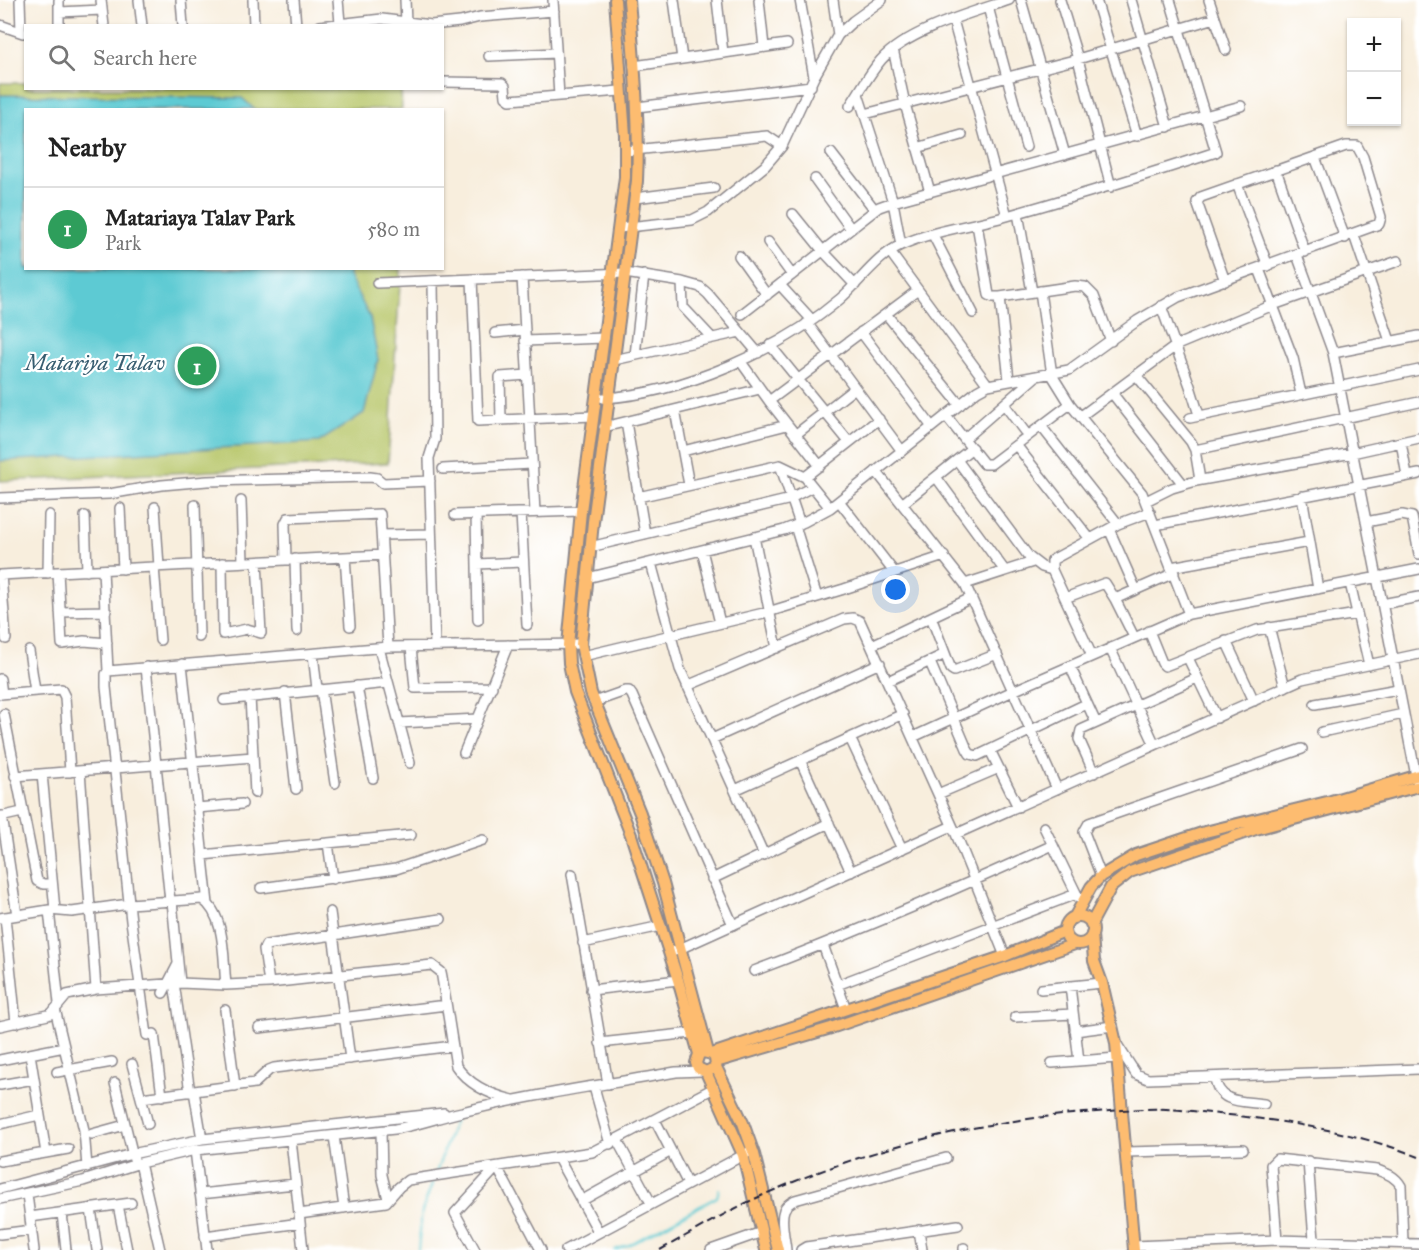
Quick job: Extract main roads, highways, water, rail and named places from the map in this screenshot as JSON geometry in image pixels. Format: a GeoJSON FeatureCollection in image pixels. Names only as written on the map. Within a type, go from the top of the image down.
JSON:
{"type":"FeatureCollection","features":[{"type":"Feature","properties":{"kind":"main road"},"geometry":{"type":"LineString","coordinates":[[615,0],[625,177],[580,511],[568,645],[569,663],[575,693],[619,801],[661,926],[692,1033],[743,1123],[762,1232],[768,1250]]}},
{"type":"Feature","properties":{"kind":"main road"},"geometry":{"type":"LineString","coordinates":[[629,0],[638,149],[635,198],[604,428],[581,644],[594,702],[640,813],[681,948],[714,1088],[748,1153],[777,1250]]}},
{"type":"Feature","properties":{"kind":"main road"},"geometry":{"type":"LineString","coordinates":[[707,1061],[831,1028],[1088,941],[1112,887],[1130,872],[1256,829],[1418,781]]}},
{"type":"Feature","properties":{"kind":"main road"},"geometry":{"type":"LineString","coordinates":[[1074,918],[1078,899],[1101,876],[1136,855],[1205,832],[1418,781]]}},
{"type":"Feature","properties":{"kind":"main road"},"geometry":{"type":"LineString","coordinates":[[1094,962],[1078,944],[1068,939],[1065,931],[1068,923],[1074,918],[1083,917],[1092,929],[1094,962],[1113,1026],[1134,1248]]}},
{"type":"Feature","properties":{"kind":"main road"},"geometry":{"type":"LineString","coordinates":[[707,1061],[846,1009],[1005,956],[1065,931]]}},
{"type":"Feature","properties":{"kind":"water","name":"Matariya Talav"},"geometry":{"type":"Polygon","coordinates":[[[0,95],[242,98],[253,108],[24,108],[24,270],[349,270],[349,276],[370,318],[378,360],[364,413],[319,442],[0,461],[0,95]]]}},
{"type":"Feature","properties":{"kind":"waterway"},"geometry":{"type":"LineString","coordinates":[[436,1173],[455,1119]]}},
{"type":"Feature","properties":{"kind":"waterway"},"geometry":{"type":"LineString","coordinates":[[418,1250],[422,1211],[434,1179]]}},
{"type":"Feature","properties":{"kind":"waterway"},"geometry":{"type":"LineString","coordinates":[[615,1250],[629,1245],[717,1197],[719,1189]]}},
{"type":"Feature","properties":{"kind":"railway"},"geometry":{"type":"LineString","coordinates":[[660,1250],[744,1204],[784,1186],[867,1155],[953,1132],[1040,1117],[1146,1109],[1198,1112],[1278,1121],[1326,1130],[1373,1141],[1419,1157]]}},
{"type":"Feature","properties":{"kind":"place","name":"Matariaya Talav Park"},"geometry":{"type":"Point","coordinates":[197,366]}}]}
